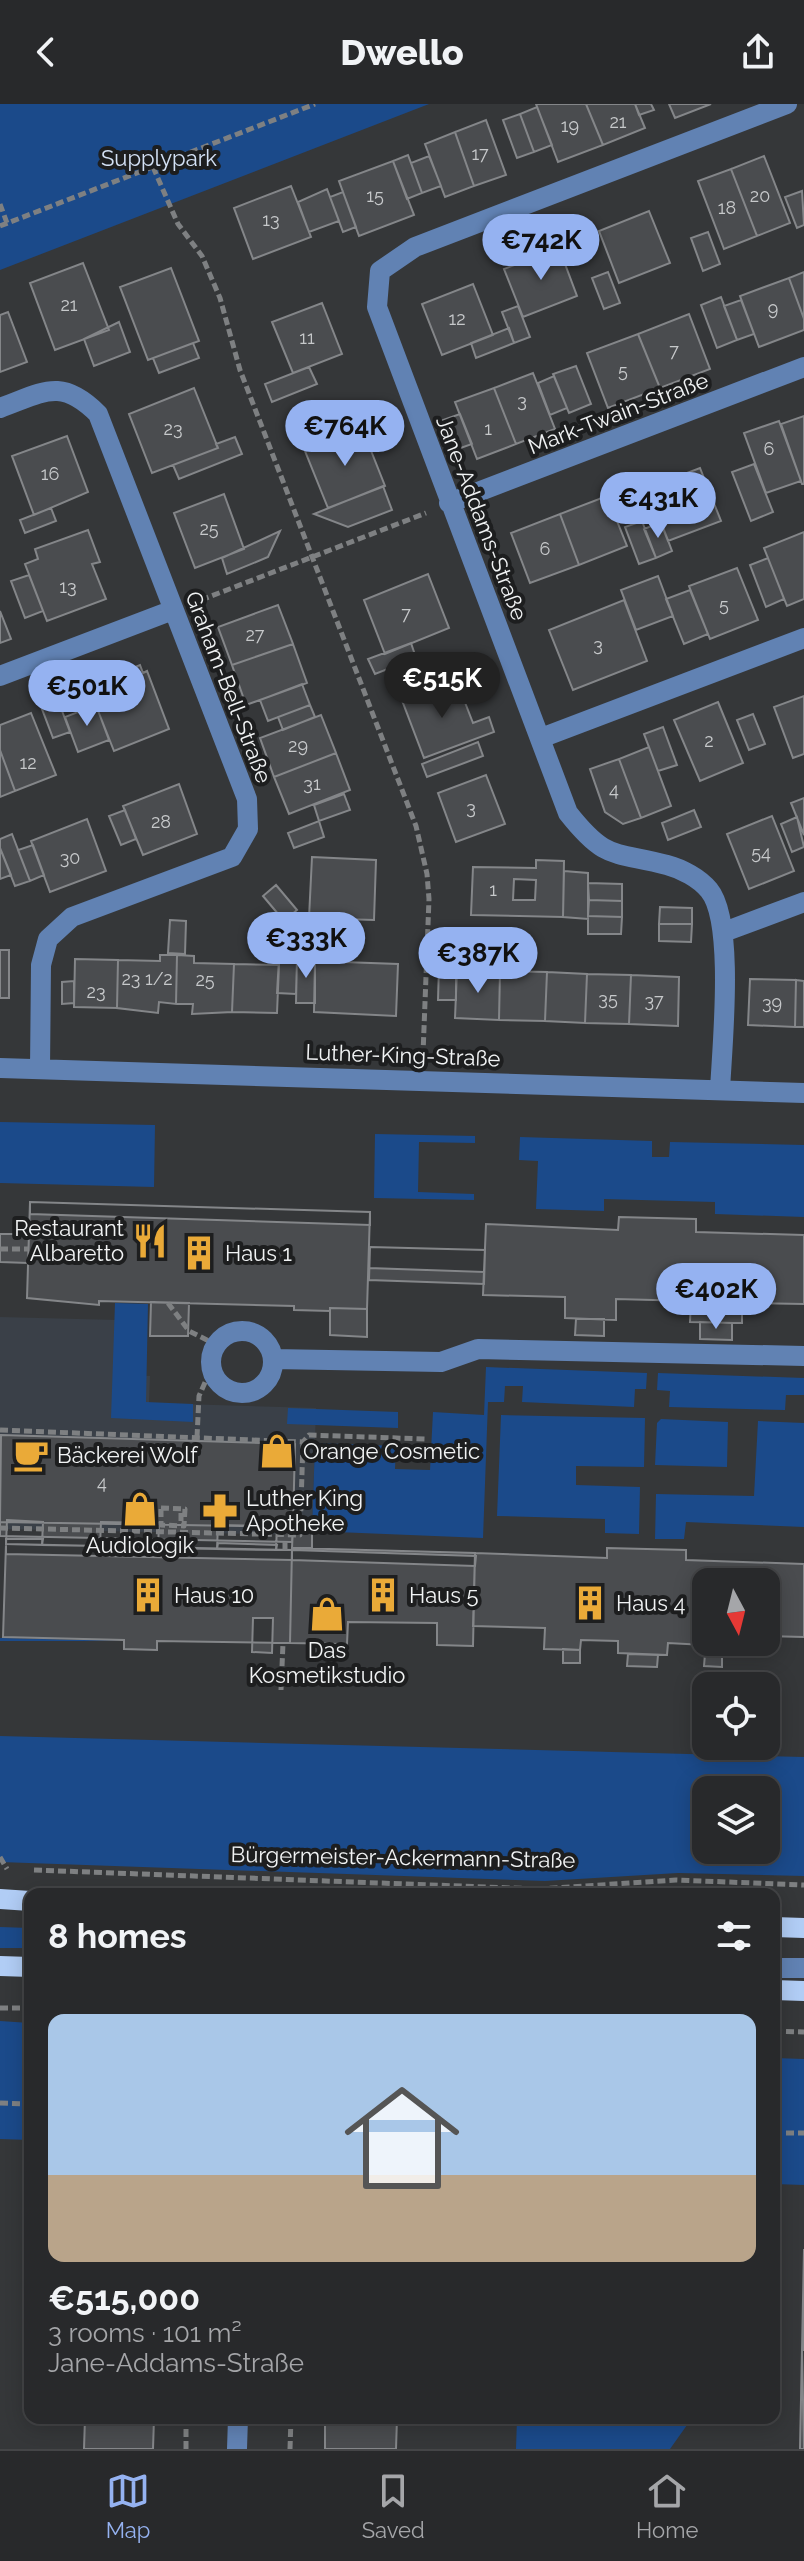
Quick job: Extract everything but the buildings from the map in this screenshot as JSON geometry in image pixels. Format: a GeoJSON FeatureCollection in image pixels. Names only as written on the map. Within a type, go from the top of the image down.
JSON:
{"type":"FeatureCollection","features":[{"type":"Feature","properties":{"kind":"main road"},"geometry":{"type":"LineString","coordinates":[[0,1899],[24,1901]]}},
{"type":"Feature","properties":{"kind":"main road"},"geometry":{"type":"LineString","coordinates":[[780,1927],[804,1928]]}},
{"type":"Feature","properties":{"kind":"main road"},"geometry":{"type":"LineString","coordinates":[[0,1966],[24,1967]]}},
{"type":"Feature","properties":{"kind":"main road"},"geometry":{"type":"LineString","coordinates":[[780,1990],[804,1991]]}},
{"type":"Feature","properties":{"kind":"street","name":"Jane-Addams-Straße"},"geometry":{"type":"LineString","coordinates":[[720,1090],[724,932],[711,892],[694,876],[669,865],[628,858],[593,844],[568,813],[377,307],[380,271],[415,247],[787,104]]}},
{"type":"Feature","properties":{"kind":"street","name":"Mark-Twain-Straße"},"geometry":{"type":"LineString","coordinates":[[449,503],[804,367]]}},
{"type":"Feature","properties":{"kind":"street","name":"Graham-Bell-Straße"},"geometry":{"type":"LineString","coordinates":[[0,408],[51,389],[80,396],[98,414],[247,799],[248,829],[232,857],[72,917],[48,939],[41,965],[40,1069]]}},
{"type":"Feature","properties":{"kind":"street"},"geometry":{"type":"LineString","coordinates":[[0,676],[173,610]]}},
{"type":"Feature","properties":{"kind":"street"},"geometry":{"type":"LineString","coordinates":[[541,738],[804,638]]}},
{"type":"Feature","properties":{"kind":"street"},"geometry":{"type":"LineString","coordinates":[[724,932],[804,902]]}},
{"type":"Feature","properties":{"kind":"street","name":"Luther-King-Straße"},"geometry":{"type":"LineString","coordinates":[[0,1068],[804,1093]]}},
{"type":"Feature","properties":{"kind":"street"},"geometry":{"type":"LineString","coordinates":[[249,1332],[266,1341],[273,1359],[268,1378],[252,1391],[232,1391],[215,1379],[211,1369],[215,1344],[230,1333],[249,1332]]}},
{"type":"Feature","properties":{"kind":"street"},"geometry":{"type":"LineString","coordinates":[[273,1359],[441,1362],[478,1349],[804,1356]]}},
{"type":"Feature","properties":{"kind":"street"},"geometry":{"type":"LineString","coordinates":[[780,1968],[804,1968]]}},
{"type":"Feature","properties":{"kind":"street"},"geometry":{"type":"LineString","coordinates":[[237,2449],[238,2424]]}},
{"type":"Feature","properties":{"kind":"path"},"geometry":{"type":"LineString","coordinates":[[0,226],[315,104]]}},
{"type":"Feature","properties":{"kind":"path"},"geometry":{"type":"LineString","coordinates":[[153,167],[178,224],[202,256],[214,284],[240,370],[423,851],[429,899],[423,1079]]}},
{"type":"Feature","properties":{"kind":"path"},"geometry":{"type":"LineString","coordinates":[[0,204],[7,223]]}},
{"type":"Feature","properties":{"kind":"path"},"geometry":{"type":"LineString","coordinates":[[173,610],[314,558],[449,503]]}},
{"type":"Feature","properties":{"kind":"path"},"geometry":{"type":"LineString","coordinates":[[0,1249],[28,1249]]}},
{"type":"Feature","properties":{"kind":"path"},"geometry":{"type":"LineString","coordinates":[[168,1303],[189,1331],[215,1344]]}},
{"type":"Feature","properties":{"kind":"path"},"geometry":{"type":"LineString","coordinates":[[197,1437],[199,1396],[211,1369]]}},
{"type":"Feature","properties":{"kind":"path"},"geometry":{"type":"LineString","coordinates":[[0,1430],[303,1442]]}},
{"type":"Feature","properties":{"kind":"path"},"geometry":{"type":"LineString","coordinates":[[0,1528],[181,1528],[300,1535],[303,1442],[309,1435],[426,1439]]}},
{"type":"Feature","properties":{"kind":"path"},"geometry":{"type":"LineString","coordinates":[[161,1508],[185,1509],[184,1526],[181,1528],[161,1525],[161,1508]]}},
{"type":"Feature","properties":{"kind":"path"},"geometry":{"type":"LineString","coordinates":[[181,1513],[181,1528]]}},
{"type":"Feature","properties":{"kind":"path"},"geometry":{"type":"LineString","coordinates":[[285,1542],[285,1550]]}},
{"type":"Feature","properties":{"kind":"path"},"geometry":{"type":"LineString","coordinates":[[281,1690],[283,1643]]}},
{"type":"Feature","properties":{"kind":"path"},"geometry":{"type":"LineString","coordinates":[[0,1857],[3,1868]]}},
{"type":"Feature","properties":{"kind":"path","name":"Bürgermeister-Ackermann-Straße"},"geometry":{"type":"LineString","coordinates":[[3,1868],[513,1888]]}},
{"type":"Feature","properties":{"kind":"path","name":"Bürgermeister-Ackermann-Straße"},"geometry":{"type":"LineString","coordinates":[[554,1888],[676,1880],[804,1885]]}},
{"type":"Feature","properties":{"kind":"path"},"geometry":{"type":"LineString","coordinates":[[0,2008],[24,2008]]}},
{"type":"Feature","properties":{"kind":"path"},"geometry":{"type":"LineString","coordinates":[[780,2031],[804,2032]]}},
{"type":"Feature","properties":{"kind":"path"},"geometry":{"type":"LineString","coordinates":[[0,2103],[24,2104]]}},
{"type":"Feature","properties":{"kind":"path"},"geometry":{"type":"LineString","coordinates":[[780,2133],[804,2133]]}},
{"type":"Feature","properties":{"kind":"path"},"geometry":{"type":"LineString","coordinates":[[186,2424],[186,2449]]}},
{"type":"Feature","properties":{"kind":"path"},"geometry":{"type":"LineString","coordinates":[[290,2449],[291,2424]]}},
{"type":"Feature","properties":{"kind":"shaded area"},"geometry":{"type":"Polygon","coordinates":[[[0,1317],[118,1320],[117,1374],[150,1376],[149,1403],[316,1408],[312,1535],[0,1529],[0,1317]]]}},
{"type":"Feature","properties":{"kind":"green space","name":"Supplypark"},"geometry":{"type":"Polygon","coordinates":[[[0,104],[429,104],[0,270],[0,104]]]}},
{"type":"Feature","properties":{"kind":"green space"},"geometry":{"type":"Polygon","coordinates":[[[0,1122],[155,1125],[154,1187],[0,1183],[0,1122]]]}},
{"type":"Feature","properties":{"kind":"green space"},"geometry":{"type":"Polygon","coordinates":[[[375,1134],[475,1136],[475,1143],[419,1142],[418,1192],[474,1194],[474,1200],[374,1198],[375,1134]]]}},
{"type":"Feature","properties":{"kind":"green space"},"geometry":{"type":"Polygon","coordinates":[[[520,1137],[652,1141],[652,1157],[669,1157],[670,1142],[804,1145],[804,1217],[715,1214],[715,1202],[604,1199],[604,1211],[536,1209],[538,1161],[519,1160],[520,1137]]]}},
{"type":"Feature","properties":{"kind":"green space"},"geometry":{"type":"Polygon","coordinates":[[[115,1303],[148,1304],[146,1402],[193,1404],[193,1422],[111,1418],[115,1303]]]}},
{"type":"Feature","properties":{"kind":"green space"},"geometry":{"type":"Polygon","coordinates":[[[486,1367],[647,1373],[646,1389],[635,1389],[634,1407],[522,1402],[523,1386],[505,1386],[504,1402],[488,1402],[483,1538],[312,1531],[315,1443],[396,1446],[395,1469],[430,1470],[433,1412],[484,1415],[486,1367]]]}},
{"type":"Feature","properties":{"kind":"green space"},"geometry":{"type":"Polygon","coordinates":[[[658,1373],[804,1378],[804,1395],[786,1395],[785,1410],[669,1407],[670,1391],[657,1390],[658,1373]]]}},
{"type":"Feature","properties":{"kind":"green space"},"geometry":{"type":"Polygon","coordinates":[[[288,1408],[398,1412],[398,1428],[287,1424],[288,1408]]]}},
{"type":"Feature","properties":{"kind":"green space"},"geometry":{"type":"Polygon","coordinates":[[[501,1415],[645,1418],[644,1467],[576,1466],[576,1485],[640,1487],[639,1534],[605,1533],[605,1519],[497,1516],[501,1415]]]}},
{"type":"Feature","properties":{"kind":"green space"},"geometry":{"type":"Polygon","coordinates":[[[661,1419],[728,1422],[727,1467],[655,1465],[657,1423],[661,1419]]]}},
{"type":"Feature","properties":{"kind":"green space"},"geometry":{"type":"Polygon","coordinates":[[[758,1421],[804,1423],[804,1527],[686,1522],[684,1539],[655,1539],[656,1494],[754,1496],[758,1421]]]}},
{"type":"Feature","properties":{"kind":"green space"},"geometry":{"type":"Polygon","coordinates":[[[0,1638],[124,1641],[0,1641],[0,1638]]]}},
{"type":"Feature","properties":{"kind":"green space"},"geometry":{"type":"Polygon","coordinates":[[[0,1736],[692,1754],[692,1760],[804,1757],[804,1876],[678,1873],[545,1881],[0,1862],[0,1736]]]}},
{"type":"Feature","properties":{"kind":"green space"},"geometry":{"type":"Polygon","coordinates":[[[0,1927],[24,1928],[24,1948],[0,1948],[0,1927]]]}},
{"type":"Feature","properties":{"kind":"green space"},"geometry":{"type":"Polygon","coordinates":[[[0,2021],[24,2023],[24,2140],[0,2139],[0,2021]]]}},
{"type":"Feature","properties":{"kind":"green space"},"geometry":{"type":"Polygon","coordinates":[[[780,2058],[804,2059],[804,2185],[780,2184],[780,2058]]]}},
{"type":"Feature","properties":{"kind":"green space"},"geometry":{"type":"Polygon","coordinates":[[[517,2424],[688,2424],[670,2449],[516,2449],[517,2424]]]}},
{"type":"Feature","properties":{"kind":"place","name":"Restaurant Albaretto"},"geometry":{"type":"Point","coordinates":[150,1241]}},
{"type":"Feature","properties":{"kind":"place","name":"Haus 1"},"geometry":{"type":"Point","coordinates":[199,1253]}},
{"type":"Feature","properties":{"kind":"place","name":"Orange Cosmetic"},"geometry":{"type":"Point","coordinates":[277,1451]}},
{"type":"Feature","properties":{"kind":"place","name":"Bäckerei Wolf"},"geometry":{"type":"Point","coordinates":[31,1455]}},
{"type":"Feature","properties":{"kind":"place","name":"Audiologik"},"geometry":{"type":"Point","coordinates":[140,1509]}},
{"type":"Feature","properties":{"kind":"place","name":"Luther King Apotheke"},"geometry":{"type":"Point","coordinates":[220,1511]}},
{"type":"Feature","properties":{"kind":"place","name":"Haus 10"},"geometry":{"type":"Point","coordinates":[148,1595]}},
{"type":"Feature","properties":{"kind":"place","name":"Haus 5"},"geometry":{"type":"Point","coordinates":[383,1595]}},
{"type":"Feature","properties":{"kind":"place","name":"Haus 4"},"geometry":{"type":"Point","coordinates":[590,1603]}},
{"type":"Feature","properties":{"kind":"place","name":"Das Kosmetikstudio"},"geometry":{"type":"Point","coordinates":[327,1614]}}]}
